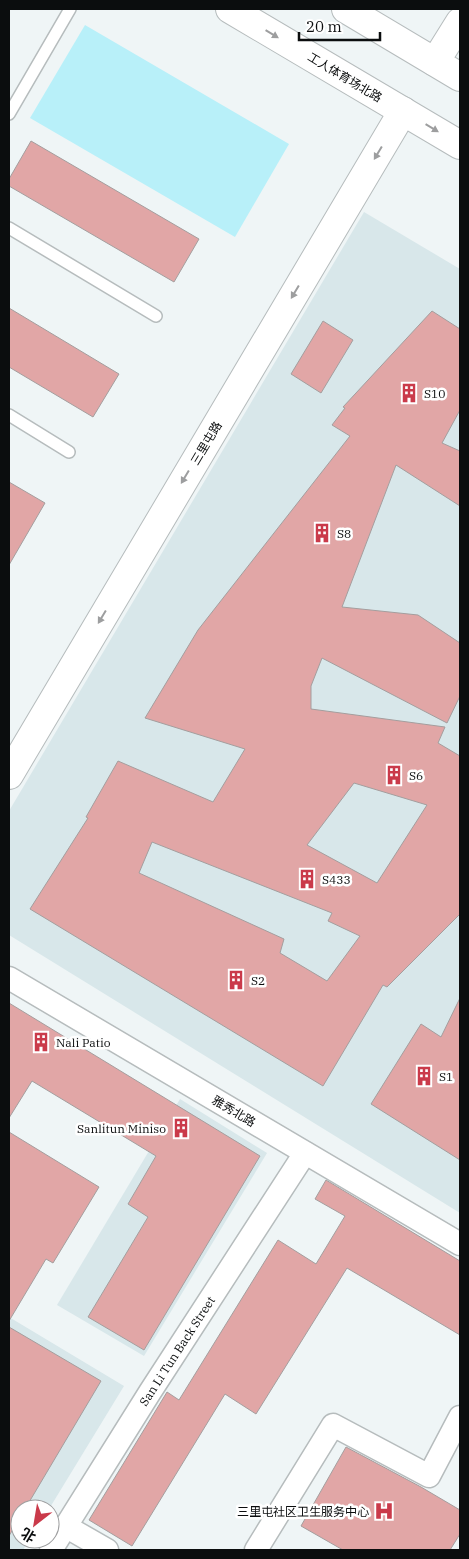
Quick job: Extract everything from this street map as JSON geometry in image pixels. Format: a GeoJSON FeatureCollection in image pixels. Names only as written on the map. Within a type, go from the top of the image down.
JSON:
{"type":"FeatureCollection","features":[{"type":"Feature","properties":{"kind":"street","name":"工人体育场北路"},"geometry":{"type":"LineString","coordinates":[[230,9],[460,145]]}},
{"type":"Feature","properties":{"kind":"street"},"geometry":{"type":"LineString","coordinates":[[346,9],[460,77]]}},
{"type":"Feature","properties":{"kind":"street"},"geometry":{"type":"LineString","coordinates":[[435,62],[460,22]]}},
{"type":"Feature","properties":{"kind":"street","name":"三里屯路"},"geometry":{"type":"LineString","coordinates":[[9,775],[403,111]]}},
{"type":"Feature","properties":{"kind":"street","name":"雅秀北路"},"geometry":{"type":"LineString","coordinates":[[9,978],[460,1244]]}},
{"type":"Feature","properties":{"kind":"street","name":"San Li Tun Back Street"},"geometry":{"type":"LineString","coordinates":[[51,1550],[305,1152]]}},
{"type":"Feature","properties":{"kind":"street"},"geometry":{"type":"LineString","coordinates":[[256,1550],[332,1425],[429,1476],[460,1417]]}},
{"type":"Feature","properties":{"kind":"street"},"geometry":{"type":"LineString","coordinates":[[65,1526],[107,1550]]}},
{"type":"Feature","properties":{"kind":"lane"},"geometry":{"type":"LineString","coordinates":[[9,114],[70,9]]}},
{"type":"Feature","properties":{"kind":"lane"},"geometry":{"type":"LineString","coordinates":[[9,228],[156,316]]}},
{"type":"Feature","properties":{"kind":"lane"},"geometry":{"type":"LineString","coordinates":[[9,414],[69,452]]}},
{"type":"Feature","properties":{"kind":"shaded area"},"geometry":{"type":"Polygon","coordinates":[[[85,25],[289,144],[235,237],[30,118],[85,25]]]}},
{"type":"Feature","properties":{"kind":"shaded area"},"geometry":{"type":"Polygon","coordinates":[[[364,212],[460,269],[460,1213],[9,935],[9,811],[364,212]]]}},
{"type":"Feature","properties":{"kind":"shaded area"},"geometry":{"type":"Polygon","coordinates":[[[180,1099],[267,1153],[144,1356],[57,1305],[180,1099]]]}},
{"type":"Feature","properties":{"kind":"shaded area"},"geometry":{"type":"Polygon","coordinates":[[[9,1317],[124,1386],[55,1499],[10,1499],[10,1549],[24,1549],[9,1550],[9,1317]]]}},
{"type":"Feature","properties":{"kind":"building"},"geometry":{"type":"Polygon","coordinates":[[[31,141],[199,239],[174,282],[9,186],[9,179],[31,141]]]}},
{"type":"Feature","properties":{"kind":"building"},"geometry":{"type":"Polygon","coordinates":[[[9,308],[119,374],[93,417],[9,367],[9,308]]]}},
{"type":"Feature","properties":{"kind":"building"},"geometry":{"type":"Polygon","coordinates":[[[432,311],[460,329],[460,410],[442,443],[460,451],[460,506],[396,465],[342,607],[418,615],[460,643],[460,696],[447,723],[322,658],[311,686],[311,709],[445,727],[438,743],[460,756],[460,914],[387,987],[383,985],[323,1086],[30,909],[88,818],[86,817],[118,761],[213,802],[245,749],[145,718],[198,630],[350,436],[332,425],[345,408],[343,407],[432,311]],[[354,783],[307,845],[377,883],[427,805],[354,783]],[[152,842],[139,873],[284,939],[280,953],[327,981],[360,936],[328,921],[332,913],[152,842]]]}},
{"type":"Feature","properties":{"kind":"building"},"geometry":{"type":"Polygon","coordinates":[[[323,321],[353,340],[321,393],[291,374],[323,321]]]}},
{"type":"Feature","properties":{"kind":"building"},"geometry":{"type":"Polygon","coordinates":[[[9,482],[45,503],[9,565],[9,482]]]}},
{"type":"Feature","properties":{"kind":"building","name":"S1"},"geometry":{"type":"Polygon","coordinates":[[[460,998],[460,1160],[371,1104],[421,1024],[441,1037],[460,998]]]}},
{"type":"Feature","properties":{"kind":"building"},"geometry":{"type":"Polygon","coordinates":[[[9,1003],[260,1156],[144,1350],[88,1317],[148,1217],[128,1204],[156,1156],[32,1081],[9,1118],[9,1003]]]}},
{"type":"Feature","properties":{"kind":"building"},"geometry":{"type":"Polygon","coordinates":[[[9,1132],[99,1187],[53,1263],[46,1259],[9,1321],[9,1132]]]}},
{"type":"Feature","properties":{"kind":"building"},"geometry":{"type":"Polygon","coordinates":[[[326,1180],[460,1261],[460,1335],[347,1268],[256,1414],[225,1394],[132,1546],[89,1520],[167,1392],[179,1400],[278,1240],[316,1264],[345,1216],[315,1199],[326,1180]]]}},
{"type":"Feature","properties":{"kind":"building"},"geometry":{"type":"Polygon","coordinates":[[[9,1327],[101,1381],[31,1499],[10,1499],[9,1536],[9,1327]]]}},
{"type":"Feature","properties":{"kind":"building"},"geometry":{"type":"Polygon","coordinates":[[[346,1447],[460,1510],[460,1534],[450,1550],[343,1550],[301,1526],[346,1447]]]}},
{"type":"Feature","properties":{"kind":"place","name":"S10"},"geometry":{"type":"Point","coordinates":[409,393]}},
{"type":"Feature","properties":{"kind":"place","name":"S8"},"geometry":{"type":"Point","coordinates":[322,533]}},
{"type":"Feature","properties":{"kind":"place","name":"S6"},"geometry":{"type":"Point","coordinates":[394,775]}},
{"type":"Feature","properties":{"kind":"place","name":"S433"},"geometry":{"type":"Point","coordinates":[307,879]}},
{"type":"Feature","properties":{"kind":"place","name":"S2"},"geometry":{"type":"Point","coordinates":[236,980]}},
{"type":"Feature","properties":{"kind":"place","name":"Nali Patio"},"geometry":{"type":"Point","coordinates":[41,1042]}},
{"type":"Feature","properties":{"kind":"place","name":"S1"},"geometry":{"type":"Point","coordinates":[424,1076]}},
{"type":"Feature","properties":{"kind":"place","name":"Sanlitun Miniso"},"geometry":{"type":"Point","coordinates":[181,1128]}},
{"type":"Feature","properties":{"kind":"place","name":"三里屯社区卫生服务中心"},"geometry":{"type":"Point","coordinates":[384,1511]}}]}
